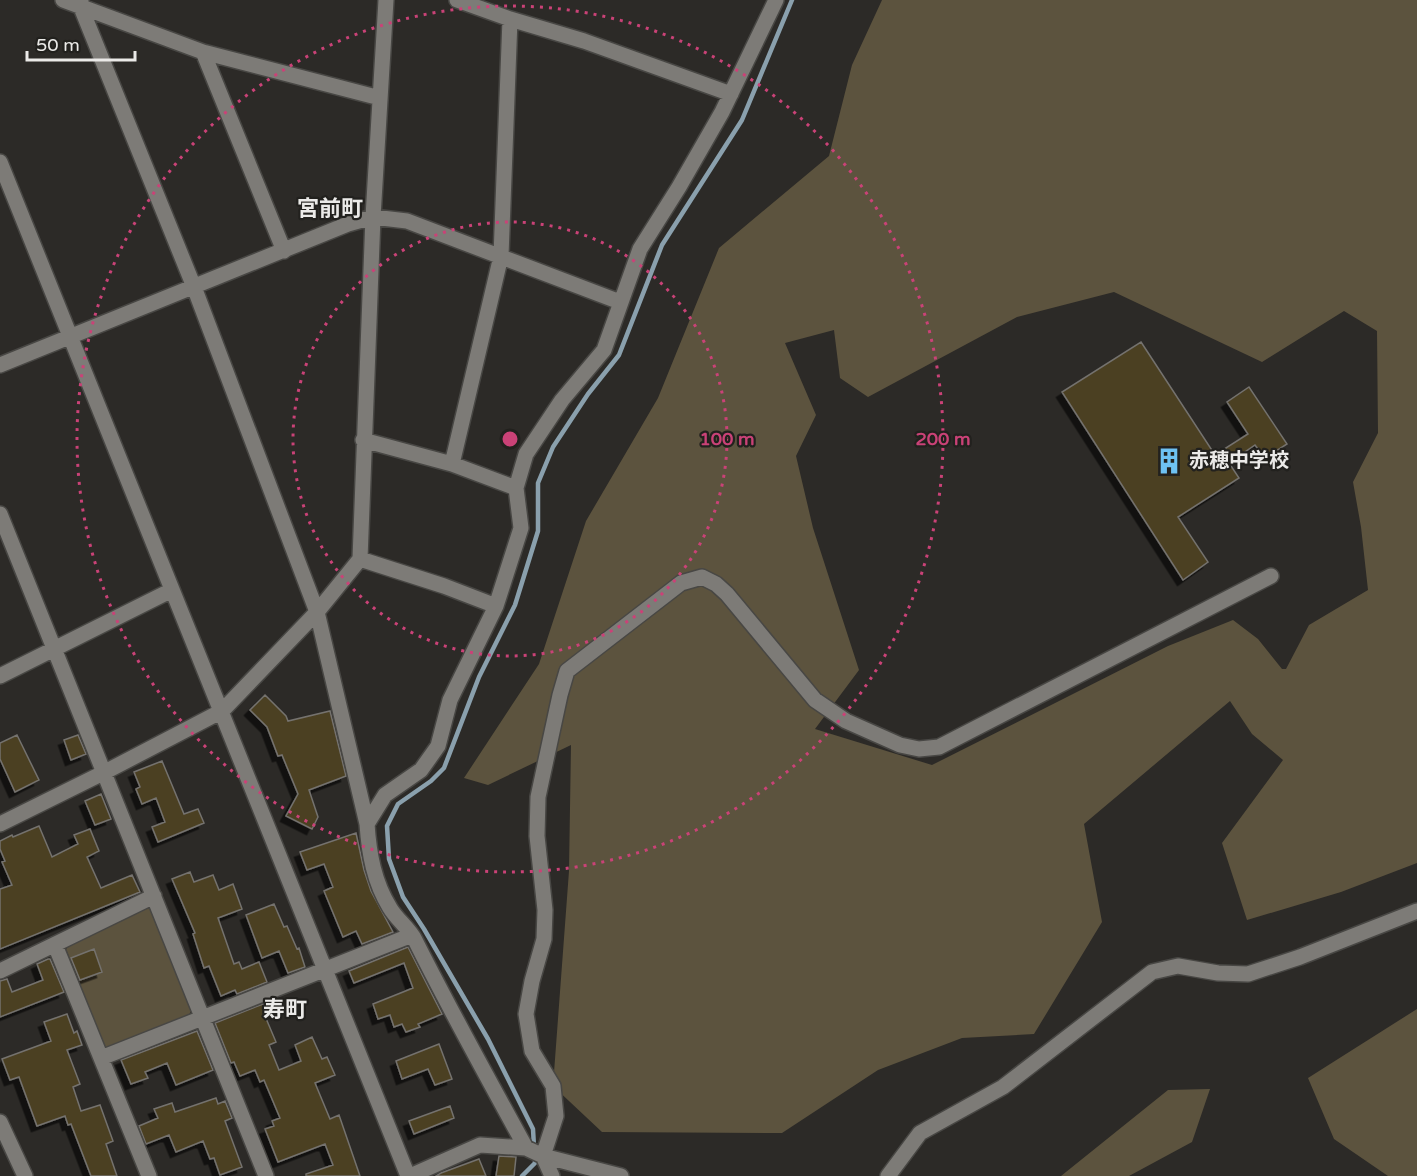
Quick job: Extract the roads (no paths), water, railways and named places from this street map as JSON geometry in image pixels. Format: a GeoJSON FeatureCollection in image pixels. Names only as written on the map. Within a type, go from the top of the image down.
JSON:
{"type":"FeatureCollection","features":[{"type":"Feature","properties":{"kind":"street"},"geometry":{"type":"LineString","coordinates":[[63,0],[80,3],[203,52],[380,98]]}},
{"type":"Feature","properties":{"kind":"street"},"geometry":{"type":"LineString","coordinates":[[0,824],[222,711],[316,612],[360,559],[373,217],[386,0]]}},
{"type":"Feature","properties":{"kind":"street"},"geometry":{"type":"LineString","coordinates":[[457,0],[510,19],[585,41],[731,94]]}},
{"type":"Feature","properties":{"kind":"street"},"geometry":{"type":"LineString","coordinates":[[367,824],[385,795],[421,770],[438,746],[450,700],[496,606],[521,528],[516,488],[526,454],[562,400],[604,350],[640,249],[679,187],[731,94],[776,0]]}},
{"type":"Feature","properties":{"kind":"street"},"geometry":{"type":"LineString","coordinates":[[80,3],[194,287],[316,612],[367,824],[369,853],[376,881],[390,909],[412,935],[526,1148]]}},
{"type":"Feature","properties":{"kind":"street"},"geometry":{"type":"LineString","coordinates":[[452,464],[501,256],[510,19]]}},
{"type":"Feature","properties":{"kind":"street"},"geometry":{"type":"LineString","coordinates":[[203,52],[284,251]]}},
{"type":"Feature","properties":{"kind":"street"},"geometry":{"type":"LineString","coordinates":[[0,162],[409,1176],[480,1145],[526,1148],[543,1156],[621,1176]]}},
{"type":"Feature","properties":{"kind":"street"},"geometry":{"type":"LineString","coordinates":[[0,365],[348,224],[373,217],[407,221],[620,302]]}},
{"type":"Feature","properties":{"kind":"street"},"geometry":{"type":"LineString","coordinates":[[363,440],[452,464],[516,488]]}},
{"type":"Feature","properties":{"kind":"street"},"geometry":{"type":"LineString","coordinates":[[0,514],[266,1176]]}},
{"type":"Feature","properties":{"kind":"street"},"geometry":{"type":"LineString","coordinates":[[360,559],[444,586],[496,606]]}},
{"type":"Feature","properties":{"kind":"street"},"geometry":{"type":"LineString","coordinates":[[552,1176],[543,1156],[556,1116],[553,1086],[532,1051],[526,1014],[544,939],[546,910],[537,836],[538,797],[567,671],[681,582],[702,577],[716,584],[728,594],[816,700],[846,721],[900,745],[919,749],[939,747],[1271,576]]}},
{"type":"Feature","properties":{"kind":"street"},"geometry":{"type":"LineString","coordinates":[[0,676],[172,590]]}},
{"type":"Feature","properties":{"kind":"street"},"geometry":{"type":"LineString","coordinates":[[0,971],[154,896]]}},
{"type":"Feature","properties":{"kind":"street"},"geometry":{"type":"LineString","coordinates":[[888,1176],[920,1133],[1003,1088],[1152,972],[1178,966],[1218,973],[1248,974],[1300,957],[1417,911]]}},
{"type":"Feature","properties":{"kind":"street"},"geometry":{"type":"LineString","coordinates":[[101,1058],[412,935]]}},
{"type":"Feature","properties":{"kind":"street"},"geometry":{"type":"LineString","coordinates":[[55,945],[149,1176]]}},
{"type":"Feature","properties":{"kind":"street"},"geometry":{"type":"LineString","coordinates":[[0,1122],[25,1176]]}},
{"type":"Feature","properties":{"kind":"waterway"},"geometry":{"type":"LineString","coordinates":[[534,1147],[533,1129],[488,1039],[403,897],[389,859],[387,826],[398,804],[431,781],[444,768],[479,677],[515,605],[538,531],[538,483],[553,447],[588,394],[619,355],[662,245],[742,120],[792,0]]}},
{"type":"Feature","properties":{"kind":"waterway"},"geometry":{"type":"LineString","coordinates":[[522,1176],[535,1163],[535,1155]]}},
{"type":"Feature","properties":{"kind":"place","name":"赤穂中学校"},"geometry":{"type":"Point","coordinates":[1169,461]}},
{"type":"Feature","properties":{"kind":"district","name":"宮前町"},"geometry":{"type":"Point","coordinates":[330,209]}},
{"type":"Feature","properties":{"kind":"district","name":"寿町"},"geometry":{"type":"Point","coordinates":[285,1010]}}]}
